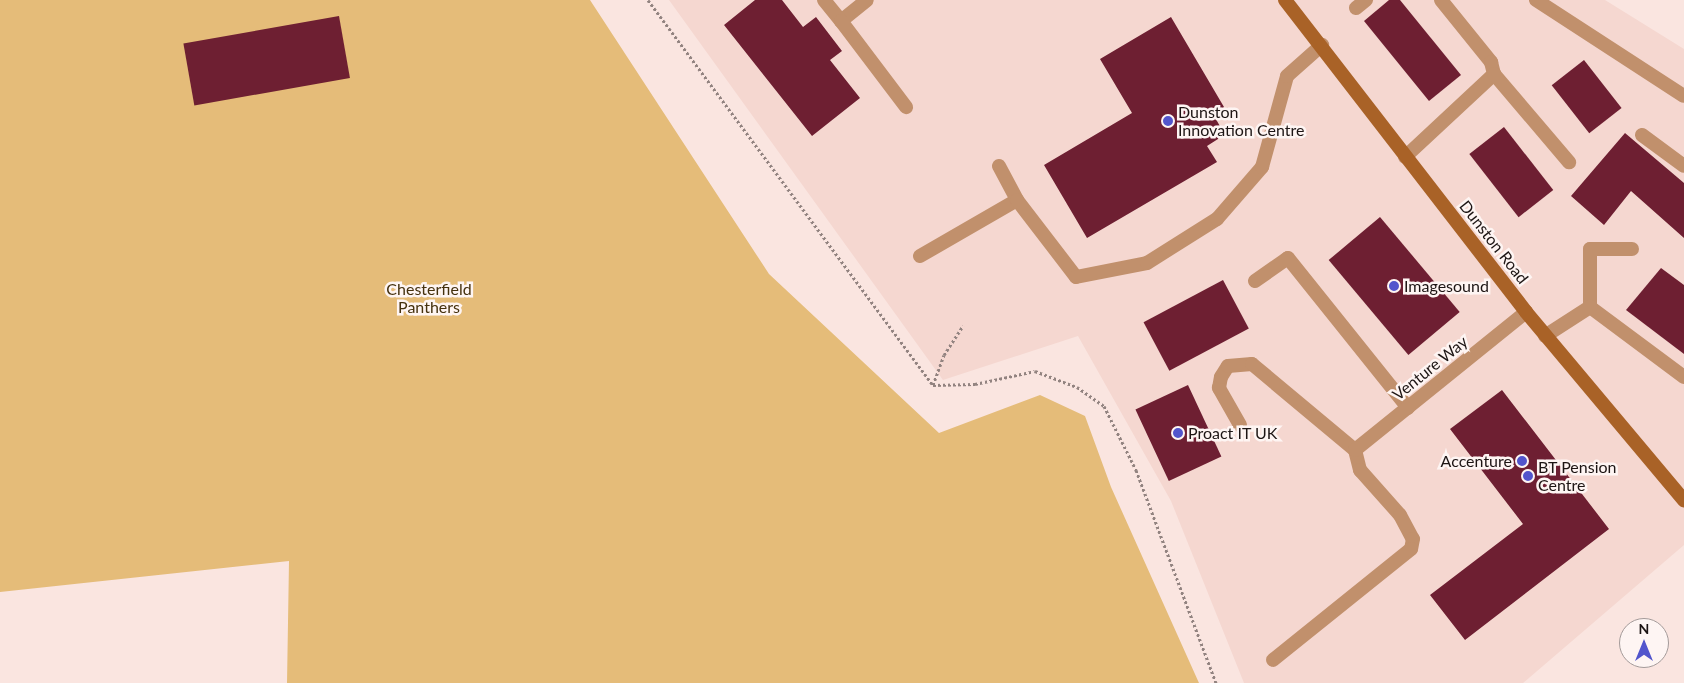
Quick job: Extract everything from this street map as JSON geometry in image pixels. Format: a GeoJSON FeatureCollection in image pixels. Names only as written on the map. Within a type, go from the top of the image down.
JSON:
{"type":"FeatureCollection","features":[{"type":"Feature","properties":{"kind":"main road","name":"Dunston Road"},"geometry":{"type":"LineString","coordinates":[[1285,0],[1322,45],[1405,157],[1545,336],[1684,500]]}},
{"type":"Feature","properties":{"kind":"street"},"geometry":{"type":"LineString","coordinates":[[824,0],[906,107]]}},
{"type":"Feature","properties":{"kind":"street"},"geometry":{"type":"LineString","coordinates":[[841,21],[867,0]]}},
{"type":"Feature","properties":{"kind":"street"},"geometry":{"type":"LineString","coordinates":[[1440,0],[1491,62],[1494,74],[1569,162]]}},
{"type":"Feature","properties":{"kind":"street"},"geometry":{"type":"LineString","coordinates":[[1536,0],[1684,96]]}},
{"type":"Feature","properties":{"kind":"street"},"geometry":{"type":"LineString","coordinates":[[999,166],[1016,200],[1076,277],[1147,263],[1217,219],[1262,168],[1286,76],[1322,45]]}},
{"type":"Feature","properties":{"kind":"street"},"geometry":{"type":"LineString","coordinates":[[1405,157],[1494,74]]}},
{"type":"Feature","properties":{"kind":"street"},"geometry":{"type":"LineString","coordinates":[[1642,135],[1684,166]]}},
{"type":"Feature","properties":{"kind":"street"},"geometry":{"type":"LineString","coordinates":[[920,256],[1016,200]]}},
{"type":"Feature","properties":{"kind":"street"},"geometry":{"type":"LineString","coordinates":[[1590,307],[1590,249],[1632,249]]}},
{"type":"Feature","properties":{"kind":"street"},"geometry":{"type":"LineString","coordinates":[[1255,281],[1288,258],[1408,408]]}},
{"type":"Feature","properties":{"kind":"street"},"geometry":{"type":"LineString","coordinates":[[1545,336],[1590,307]]}},
{"type":"Feature","properties":{"kind":"street"},"geometry":{"type":"LineString","coordinates":[[1590,307],[1684,377]]}},
{"type":"Feature","properties":{"kind":"street","name":"Venture Way"},"geometry":{"type":"LineString","coordinates":[[1355,450],[1526,312]]}},
{"type":"Feature","properties":{"kind":"street"},"geometry":{"type":"LineString","coordinates":[[1240,425],[1219,388],[1221,377],[1228,366],[1252,364],[1355,450],[1360,470],[1410,531],[1411,549],[1273,660]]}},
{"type":"Feature","properties":{"kind":"path"},"geometry":{"type":"LineString","coordinates":[[648,0],[933,385]]}},
{"type":"Feature","properties":{"kind":"path"},"geometry":{"type":"LineString","coordinates":[[933,385],[944,355],[963,326]]}},
{"type":"Feature","properties":{"kind":"path"},"geometry":{"type":"LineString","coordinates":[[933,385],[975,384],[1035,371],[1077,387],[1104,406],[1136,470],[1216,683]]}},
{"type":"Feature","properties":{"kind":"shaded area"},"geometry":{"type":"Polygon","coordinates":[[[669,0],[1605,0],[1684,49],[1684,545],[1523,683],[1244,683],[1171,501],[1078,336],[943,380],[669,0]]]}},
{"type":"Feature","properties":{"kind":"green space","name":"Chesterfield Panthers"},"geometry":{"type":"Polygon","coordinates":[[[0,0],[590,0],[769,274],[939,433],[1040,395],[1085,416],[1111,487],[1199,683],[287,683],[289,561],[0,592],[0,0]]]}},
{"type":"Feature","properties":{"kind":"building"},"geometry":{"type":"Polygon","coordinates":[[[755,0],[782,0],[803,27],[816,17],[842,51],[830,60],[860,98],[812,136],[724,25],[755,0]]]}},
{"type":"Feature","properties":{"kind":"building"},"geometry":{"type":"Polygon","coordinates":[[[1389,0],[1400,0],[1461,75],[1429,101],[1364,21],[1389,0]]]}},
{"type":"Feature","properties":{"kind":"building"},"geometry":{"type":"Polygon","coordinates":[[[339,16],[350,78],[194,105],[183,43],[339,16]]]}},
{"type":"Feature","properties":{"kind":"building","name":"Dunston Innovation Centre"},"geometry":{"type":"Polygon","coordinates":[[[1171,17],[1224,107],[1213,114],[1221,128],[1218,139],[1207,146],[1217,162],[1087,238],[1044,165],[1132,113],[1100,59],[1171,17]]]}},
{"type":"Feature","properties":{"kind":"building"},"geometry":{"type":"Polygon","coordinates":[[[1584,60],[1622,108],[1589,133],[1552,85],[1584,60]]]}},
{"type":"Feature","properties":{"kind":"building"},"geometry":{"type":"Polygon","coordinates":[[[1504,127],[1553,190],[1519,217],[1469,154],[1504,127]]]}},
{"type":"Feature","properties":{"kind":"building"},"geometry":{"type":"Polygon","coordinates":[[[1625,133],[1684,183],[1684,238],[1631,191],[1604,225],[1571,196],[1625,133]]]}},
{"type":"Feature","properties":{"kind":"building","name":"Imagesound"},"geometry":{"type":"Polygon","coordinates":[[[1380,217],[1460,312],[1408,355],[1329,260],[1380,217]]]}},
{"type":"Feature","properties":{"kind":"building"},"geometry":{"type":"Polygon","coordinates":[[[1661,268],[1684,285],[1684,354],[1626,310],[1661,268]]]}},
{"type":"Feature","properties":{"kind":"building"},"geometry":{"type":"Polygon","coordinates":[[[1223,280],[1249,329],[1169,371],[1144,322],[1223,280]]]}},
{"type":"Feature","properties":{"kind":"building","name":"Proact IT UK"},"geometry":{"type":"Polygon","coordinates":[[[1188,385],[1221,457],[1169,481],[1135,410],[1188,385]]]}},
{"type":"Feature","properties":{"kind":"building","name":"BT Pension Centre"},"geometry":{"type":"Polygon","coordinates":[[[1502,390],[1609,529],[1465,640],[1430,595],[1523,524],[1450,429],[1502,390]]]}},
{"type":"Feature","properties":{"kind":"place","name":"Dunston Innovation Centre"},"geometry":{"type":"Point","coordinates":[1168,121]}},
{"type":"Feature","properties":{"kind":"place","name":"Imagesound"},"geometry":{"type":"Point","coordinates":[1394,286]}},
{"type":"Feature","properties":{"kind":"place","name":"Proact IT UK"},"geometry":{"type":"Point","coordinates":[1178,433]}},
{"type":"Feature","properties":{"kind":"place","name":"Accenture"},"geometry":{"type":"Point","coordinates":[1522,461]}},
{"type":"Feature","properties":{"kind":"place","name":"BT Pension Centre"},"geometry":{"type":"Point","coordinates":[1528,476]}}]}
